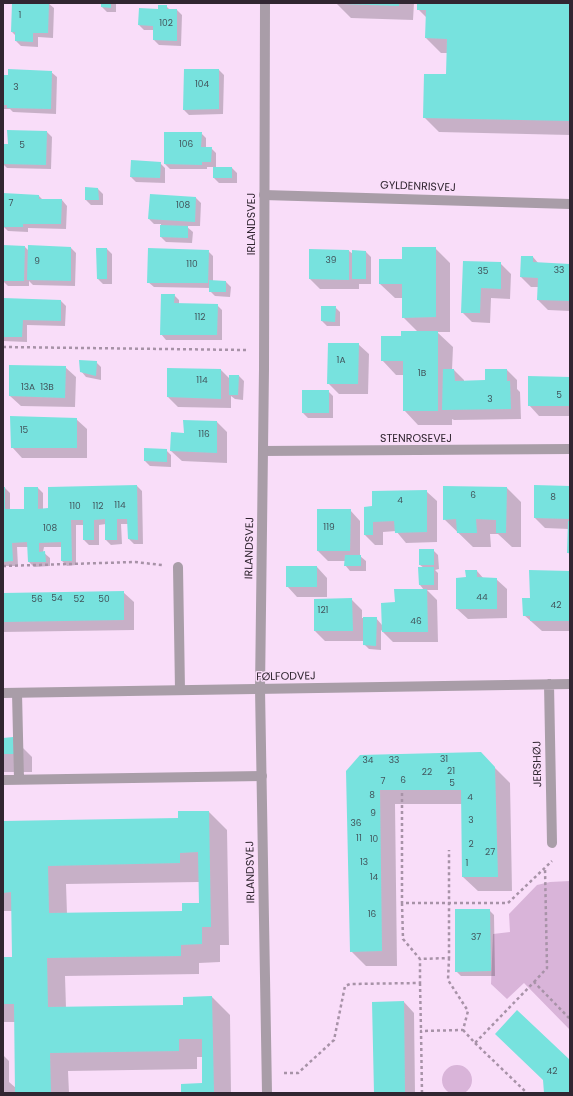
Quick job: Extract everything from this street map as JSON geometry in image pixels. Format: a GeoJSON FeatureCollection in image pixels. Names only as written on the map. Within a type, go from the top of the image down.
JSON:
{"type":"FeatureCollection","features":[{"type":"Feature","properties":{"kind":"street","name":"IRLANDSVEJ"},"geometry":{"type":"LineString","coordinates":[[265,3],[264,350],[260,689],[267,1093]]}},
{"type":"Feature","properties":{"kind":"street","name":"GYLDENRISVEJ"},"geometry":{"type":"LineString","coordinates":[[264,195],[570,204]]}},
{"type":"Feature","properties":{"kind":"street","name":"STENROSEVEJ"},"geometry":{"type":"LineString","coordinates":[[263,451],[570,449]]}},
{"type":"Feature","properties":{"kind":"street"},"geometry":{"type":"LineString","coordinates":[[178,567],[180,690]]}},
{"type":"Feature","properties":{"kind":"street","name":"JERSHØJ"},"geometry":{"type":"LineString","coordinates":[[549,684],[552,843]]}},
{"type":"Feature","properties":{"kind":"street","name":"FØLFODVEJ"},"geometry":{"type":"LineString","coordinates":[[3,693],[570,684]]}},
{"type":"Feature","properties":{"kind":"street"},"geometry":{"type":"LineString","coordinates":[[17,693],[19,779]]}},
{"type":"Feature","properties":{"kind":"street"},"geometry":{"type":"LineString","coordinates":[[3,780],[262,776]]}},
{"type":"Feature","properties":{"kind":"path"},"geometry":{"type":"LineString","coordinates":[[3,347],[264,350]]}},
{"type":"Feature","properties":{"kind":"path"},"geometry":{"type":"LineString","coordinates":[[3,566],[135,562],[178,567]]}},
{"type":"Feature","properties":{"kind":"path"},"geometry":{"type":"LineString","coordinates":[[402,793],[403,939],[420,959],[422,1093]]}},
{"type":"Feature","properties":{"kind":"path"},"geometry":{"type":"LineString","coordinates":[[402,903],[508,903],[552,860],[552,843]]}},
{"type":"Feature","properties":{"kind":"path"},"geometry":{"type":"LineString","coordinates":[[449,850],[448,980],[468,1011],[463,1030]]}},
{"type":"Feature","properties":{"kind":"path"},"geometry":{"type":"LineString","coordinates":[[475,1043],[547,968],[544,868]]}},
{"type":"Feature","properties":{"kind":"path"},"geometry":{"type":"LineString","coordinates":[[420,959],[449,958]]}},
{"type":"Feature","properties":{"kind":"path"},"geometry":{"type":"LineString","coordinates":[[534,982],[570,1019]]}},
{"type":"Feature","properties":{"kind":"path"},"geometry":{"type":"LineString","coordinates":[[267,1074],[298,1073],[334,1040],[345,986],[350,984],[420,983]]}},
{"type":"Feature","properties":{"kind":"path"},"geometry":{"type":"LineString","coordinates":[[421,1031],[463,1030],[527,1093]]}},
{"type":"Feature","properties":{"kind":"shaded area"},"geometry":{"type":"Polygon","coordinates":[[[570,881],[570,1030],[524,983],[507,999],[491,984],[493,934],[510,932],[509,914],[537,885],[550,882],[570,881]]]}},
{"type":"Feature","properties":{"kind":"shaded area"},"geometry":{"type":"Polygon","coordinates":[[[457,1065],[463,1066],[471,1074],[471,1086],[463,1094],[457,1095],[451,1094],[443,1086],[442,1080],[443,1074],[451,1066],[457,1065]]]}},
{"type":"Feature","properties":{"kind":"building"},"geometry":{"type":"Polygon","coordinates":[[[12,3],[49,3],[48,33],[33,33],[33,42],[15,41],[15,32],[11,32],[12,3]]]}},
{"type":"Feature","properties":{"kind":"building"},"geometry":{"type":"Polygon","coordinates":[[[101,3],[111,3],[111,8],[101,7],[101,3]]]}},
{"type":"Feature","properties":{"kind":"building"},"geometry":{"type":"Polygon","coordinates":[[[399,3],[399,6],[343,4],[399,3]]]}},
{"type":"Feature","properties":{"kind":"building"},"geometry":{"type":"Polygon","coordinates":[[[417,3],[570,3],[570,121],[423,118],[424,74],[446,74],[447,39],[425,38],[426,10],[417,10],[417,3]]]}},
{"type":"Feature","properties":{"kind":"building"},"geometry":{"type":"Polygon","coordinates":[[[158,5],[167,5],[167,9],[177,9],[177,41],[153,40],[153,26],[138,25],[139,8],[158,9],[158,5]]]}},
{"type":"Feature","properties":{"kind":"building"},"geometry":{"type":"Polygon","coordinates":[[[8,69],[52,71],[51,109],[7,108],[7,105],[3,105],[3,75],[8,75],[8,69]]]}},
{"type":"Feature","properties":{"kind":"building"},"geometry":{"type":"Polygon","coordinates":[[[184,69],[219,69],[219,109],[183,110],[184,69]]]}},
{"type":"Feature","properties":{"kind":"building"},"geometry":{"type":"Polygon","coordinates":[[[7,130],[47,131],[46,165],[3,164],[3,144],[8,144],[7,130]]]}},
{"type":"Feature","properties":{"kind":"building"},"geometry":{"type":"Polygon","coordinates":[[[164,132],[202,132],[201,147],[212,147],[211,162],[202,162],[202,165],[164,164],[164,132]]]}},
{"type":"Feature","properties":{"kind":"building"},"geometry":{"type":"Polygon","coordinates":[[[131,160],[161,162],[160,178],[130,177],[131,160]]]}},
{"type":"Feature","properties":{"kind":"building"},"geometry":{"type":"Polygon","coordinates":[[[213,167],[232,167],[232,178],[213,178],[213,167]]]}},
{"type":"Feature","properties":{"kind":"building"},"geometry":{"type":"Polygon","coordinates":[[[85,187],[98,188],[99,200],[85,200],[85,187]]]}},
{"type":"Feature","properties":{"kind":"building"},"geometry":{"type":"Polygon","coordinates":[[[3,193],[39,195],[39,199],[62,199],[61,224],[23,224],[23,227],[3,227],[3,193]]]}},
{"type":"Feature","properties":{"kind":"building"},"geometry":{"type":"Polygon","coordinates":[[[150,194],[196,197],[195,222],[148,219],[150,194]]]}},
{"type":"Feature","properties":{"kind":"building"},"geometry":{"type":"Polygon","coordinates":[[[160,225],[188,226],[188,238],[160,237],[160,225]]]}},
{"type":"Feature","properties":{"kind":"building"},"geometry":{"type":"Polygon","coordinates":[[[3,245],[25,246],[24,281],[3,281],[3,245]]]}},
{"type":"Feature","properties":{"kind":"building"},"geometry":{"type":"Polygon","coordinates":[[[28,245],[71,247],[71,281],[27,280],[28,245]]]}},
{"type":"Feature","properties":{"kind":"building"},"geometry":{"type":"Polygon","coordinates":[[[402,247],[436,247],[436,317],[402,318],[402,284],[379,284],[379,259],[402,259],[402,247]]]}},
{"type":"Feature","properties":{"kind":"building"},"geometry":{"type":"Polygon","coordinates":[[[96,248],[107,248],[107,279],[97,279],[96,248]]]}},
{"type":"Feature","properties":{"kind":"building"},"geometry":{"type":"Polygon","coordinates":[[[148,248],[209,250],[208,283],[147,283],[148,248]]]}},
{"type":"Feature","properties":{"kind":"building"},"geometry":{"type":"Polygon","coordinates":[[[309,249],[349,250],[349,280],[309,279],[309,249]]]}},
{"type":"Feature","properties":{"kind":"building"},"geometry":{"type":"Polygon","coordinates":[[[352,250],[366,251],[366,279],[352,279],[352,250]]]}},
{"type":"Feature","properties":{"kind":"building"},"geometry":{"type":"Polygon","coordinates":[[[521,256],[533,256],[533,262],[570,264],[570,301],[537,300],[538,278],[520,277],[521,256]]]}},
{"type":"Feature","properties":{"kind":"building"},"geometry":{"type":"Polygon","coordinates":[[[463,261],[501,262],[501,289],[481,288],[480,313],[461,313],[463,261]]]}},
{"type":"Feature","properties":{"kind":"building"},"geometry":{"type":"Polygon","coordinates":[[[209,280],[226,281],[226,292],[209,292],[209,280]]]}},
{"type":"Feature","properties":{"kind":"building"},"geometry":{"type":"Polygon","coordinates":[[[161,294],[175,294],[174,303],[218,304],[217,335],[160,335],[161,294]]]}},
{"type":"Feature","properties":{"kind":"building"},"geometry":{"type":"Polygon","coordinates":[[[3,298],[61,300],[61,321],[23,320],[22,337],[3,337],[3,298]]]}},
{"type":"Feature","properties":{"kind":"building"},"geometry":{"type":"Polygon","coordinates":[[[321,306],[336,306],[335,322],[321,321],[321,306]]]}},
{"type":"Feature","properties":{"kind":"building"},"geometry":{"type":"Polygon","coordinates":[[[401,331],[438,331],[438,411],[403,411],[403,361],[381,361],[381,336],[401,336],[401,331]]]}},
{"type":"Feature","properties":{"kind":"building"},"geometry":{"type":"Polygon","coordinates":[[[328,343],[359,343],[358,384],[327,384],[328,343]]]}},
{"type":"Feature","properties":{"kind":"building"},"geometry":{"type":"Polygon","coordinates":[[[79,360],[97,361],[96,376],[80,372],[79,360]]]}},
{"type":"Feature","properties":{"kind":"building"},"geometry":{"type":"Polygon","coordinates":[[[9,365],[66,366],[65,398],[9,396],[9,365]]]}},
{"type":"Feature","properties":{"kind":"building"},"geometry":{"type":"Polygon","coordinates":[[[167,368],[221,369],[221,399],[167,397],[167,368]]]}},
{"type":"Feature","properties":{"kind":"building"},"geometry":{"type":"Polygon","coordinates":[[[443,369],[454,369],[455,381],[485,380],[485,369],[507,369],[507,381],[510,381],[511,409],[442,410],[443,369]]]}},
{"type":"Feature","properties":{"kind":"building"},"geometry":{"type":"Polygon","coordinates":[[[229,375],[239,375],[238,395],[229,395],[229,375]]]}},
{"type":"Feature","properties":{"kind":"building"},"geometry":{"type":"Polygon","coordinates":[[[528,376],[570,377],[570,406],[528,406],[528,376]]]}},
{"type":"Feature","properties":{"kind":"building"},"geometry":{"type":"Polygon","coordinates":[[[302,390],[329,390],[329,413],[302,413],[302,390]]]}},
{"type":"Feature","properties":{"kind":"building"},"geometry":{"type":"Polygon","coordinates":[[[10,416],[77,418],[77,448],[11,448],[10,416]]]}},
{"type":"Feature","properties":{"kind":"building"},"geometry":{"type":"Polygon","coordinates":[[[183,420],[217,421],[217,453],[170,451],[171,432],[184,433],[183,420]]]}},
{"type":"Feature","properties":{"kind":"building"},"geometry":{"type":"Polygon","coordinates":[[[144,448],[167,449],[167,462],[144,461],[144,448]]]}},
{"type":"Feature","properties":{"kind":"building"},"geometry":{"type":"Polygon","coordinates":[[[137,485],[138,540],[128,539],[127,519],[117,519],[117,540],[105,540],[105,519],[94,520],[94,540],[83,540],[83,520],[71,520],[72,561],[61,561],[61,542],[39,543],[39,552],[45,551],[46,562],[28,562],[27,542],[12,543],[13,561],[3,562],[3,487],[5,487],[5,509],[24,509],[24,487],[38,487],[38,509],[48,508],[48,487],[137,485]]]}},
{"type":"Feature","properties":{"kind":"building"},"geometry":{"type":"Polygon","coordinates":[[[534,485],[570,486],[570,519],[534,518],[534,485]]]}},
{"type":"Feature","properties":{"kind":"building"},"geometry":{"type":"Polygon","coordinates":[[[443,486],[507,487],[506,533],[496,533],[496,520],[476,519],[477,533],[457,533],[456,519],[443,520],[443,486]]]}},
{"type":"Feature","properties":{"kind":"building"},"geometry":{"type":"Polygon","coordinates":[[[427,490],[427,532],[395,533],[394,521],[373,522],[373,535],[364,535],[364,507],[372,506],[372,491],[427,490]]]}},
{"type":"Feature","properties":{"kind":"building"},"geometry":{"type":"Polygon","coordinates":[[[317,509],[351,509],[350,551],[317,551],[317,509]]]}},
{"type":"Feature","properties":{"kind":"building"},"geometry":{"type":"Polygon","coordinates":[[[568,521],[570,521],[570,553],[567,553],[568,521]]]}},
{"type":"Feature","properties":{"kind":"building"},"geometry":{"type":"Polygon","coordinates":[[[419,549],[434,549],[434,565],[419,565],[419,549]]]}},
{"type":"Feature","properties":{"kind":"building"},"geometry":{"type":"Polygon","coordinates":[[[345,555],[361,555],[361,566],[344,566],[345,555]]]}},
{"type":"Feature","properties":{"kind":"building"},"geometry":{"type":"Polygon","coordinates":[[[286,566],[317,566],[317,587],[286,587],[286,566]]]}},
{"type":"Feature","properties":{"kind":"building"},"geometry":{"type":"Polygon","coordinates":[[[418,567],[434,567],[434,585],[419,585],[418,567]]]}},
{"type":"Feature","properties":{"kind":"building"},"geometry":{"type":"Polygon","coordinates":[[[465,570],[477,570],[477,577],[497,578],[497,609],[456,609],[456,578],[466,577],[465,570]]]}},
{"type":"Feature","properties":{"kind":"building"},"geometry":{"type":"Polygon","coordinates":[[[529,570],[570,571],[570,621],[530,621],[530,616],[523,616],[522,598],[530,598],[529,570]]]}},
{"type":"Feature","properties":{"kind":"building"},"geometry":{"type":"Polygon","coordinates":[[[394,589],[427,589],[428,632],[382,632],[381,603],[395,602],[394,589]]]}},
{"type":"Feature","properties":{"kind":"building"},"geometry":{"type":"Polygon","coordinates":[[[124,591],[124,620],[3,622],[3,593],[124,591]]]}},
{"type":"Feature","properties":{"kind":"building"},"geometry":{"type":"Polygon","coordinates":[[[352,598],[353,631],[314,631],[314,599],[352,598]]]}},
{"type":"Feature","properties":{"kind":"building"},"geometry":{"type":"Polygon","coordinates":[[[363,617],[377,617],[376,646],[363,645],[363,617]]]}},
{"type":"Feature","properties":{"kind":"building"},"geometry":{"type":"Polygon","coordinates":[[[13,737],[14,754],[3,754],[3,738],[13,737]]]}},
{"type":"Feature","properties":{"kind":"building"},"geometry":{"type":"Polygon","coordinates":[[[481,752],[495,767],[498,877],[462,877],[461,790],[380,790],[382,951],[350,952],[346,771],[360,755],[481,752]]]}},
{"type":"Feature","properties":{"kind":"building"},"geometry":{"type":"Polygon","coordinates":[[[178,811],[209,811],[211,927],[202,927],[202,944],[181,945],[181,956],[47,958],[48,1007],[183,1005],[183,997],[212,996],[214,1093],[181,1093],[181,1084],[202,1083],[202,1039],[179,1039],[179,1051],[50,1053],[51,1093],[15,1093],[14,1004],[3,1004],[3,957],[12,957],[11,892],[3,893],[3,821],[178,818],[178,811]],[[198,852],[180,853],[180,863],[48,866],[49,913],[182,911],[182,903],[199,903],[198,852]]]}},
{"type":"Feature","properties":{"kind":"building"},"geometry":{"type":"Polygon","coordinates":[[[455,909],[490,909],[491,971],[455,972],[455,909]]]}},
{"type":"Feature","properties":{"kind":"building"},"geometry":{"type":"Polygon","coordinates":[[[404,1001],[405,1093],[374,1093],[372,1002],[404,1001]]]}},
{"type":"Feature","properties":{"kind":"building"},"geometry":{"type":"Polygon","coordinates":[[[517,1010],[570,1060],[570,1093],[544,1093],[543,1080],[495,1034],[517,1010]]]}}]}
